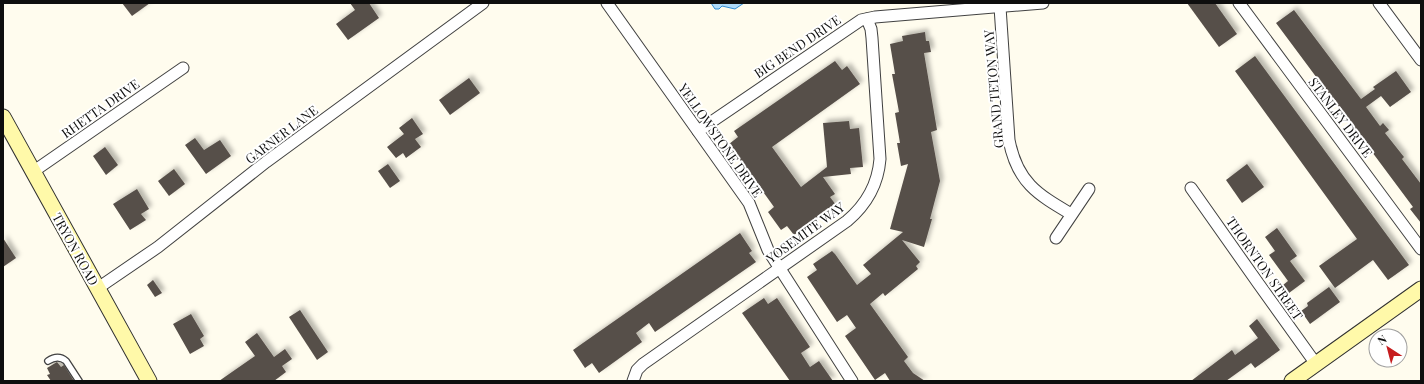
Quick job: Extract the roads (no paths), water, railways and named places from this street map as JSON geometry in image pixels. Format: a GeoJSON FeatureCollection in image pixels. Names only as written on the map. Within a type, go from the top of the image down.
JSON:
{"type":"FeatureCollection","features":[{"type":"Feature","properties":{"kind":"street","name":"GARNER LANE"},"geometry":{"type":"LineString","coordinates":[[98,288],[158,247],[266,162],[483,3]]}},
{"type":"Feature","properties":{"kind":"street","name":"YELLOWSTONE DRIVE"},"geometry":{"type":"LineString","coordinates":[[607,3],[749,203],[764,243],[852,381]]}},
{"type":"Feature","properties":{"kind":"street","name":"BIG BEND DRIVE"},"geometry":{"type":"LineString","coordinates":[[698,131],[861,20],[875,17],[1044,3]]}},
{"type":"Feature","properties":{"kind":"street","name":"STANLEY DRIVE"},"geometry":{"type":"LineString","coordinates":[[1239,3],[1421,249]]}},
{"type":"Feature","properties":{"kind":"street"},"geometry":{"type":"LineString","coordinates":[[1379,3],[1421,60]]}},
{"type":"Feature","properties":{"kind":"street","name":"GRAND TETON WAY"},"geometry":{"type":"LineString","coordinates":[[1000,7],[1009,140],[1012,152],[1019,170],[1030,186],[1043,197],[1071,214]]}},
{"type":"Feature","properties":{"kind":"street","name":"YOSEMITE WAY"},"geometry":{"type":"LineString","coordinates":[[633,381],[637,370],[643,364],[854,216],[865,202],[874,184],[879,167],[880,151],[872,33],[867,19]]}},
{"type":"Feature","properties":{"kind":"street","name":"RHETTA DRIVE"},"geometry":{"type":"LineString","coordinates":[[34,171],[183,68]]}},
{"type":"Feature","properties":{"kind":"street","name":"TRYON ROAD"},"geometry":{"type":"LineString","coordinates":[[3,117],[149,381]]}},
{"type":"Feature","properties":{"kind":"street","name":"THORNTON STREET"},"geometry":{"type":"LineString","coordinates":[[1191,188],[1316,364]]}},
{"type":"Feature","properties":{"kind":"street"},"geometry":{"type":"LineString","coordinates":[[1056,238],[1089,189]]}},
{"type":"Feature","properties":{"kind":"street"},"geometry":{"type":"LineString","coordinates":[[1292,381],[1421,289]]}},
{"type":"Feature","properties":{"kind":"lane"},"geometry":{"type":"LineString","coordinates":[[48,361],[56,357],[63,358],[66,360],[79,381]]}},
{"type":"Feature","properties":{"kind":"water"},"geometry":{"type":"Polygon","coordinates":[[[711,3],[744,3],[735,9],[722,6],[719,9],[715,9],[711,3]]]}}]}
